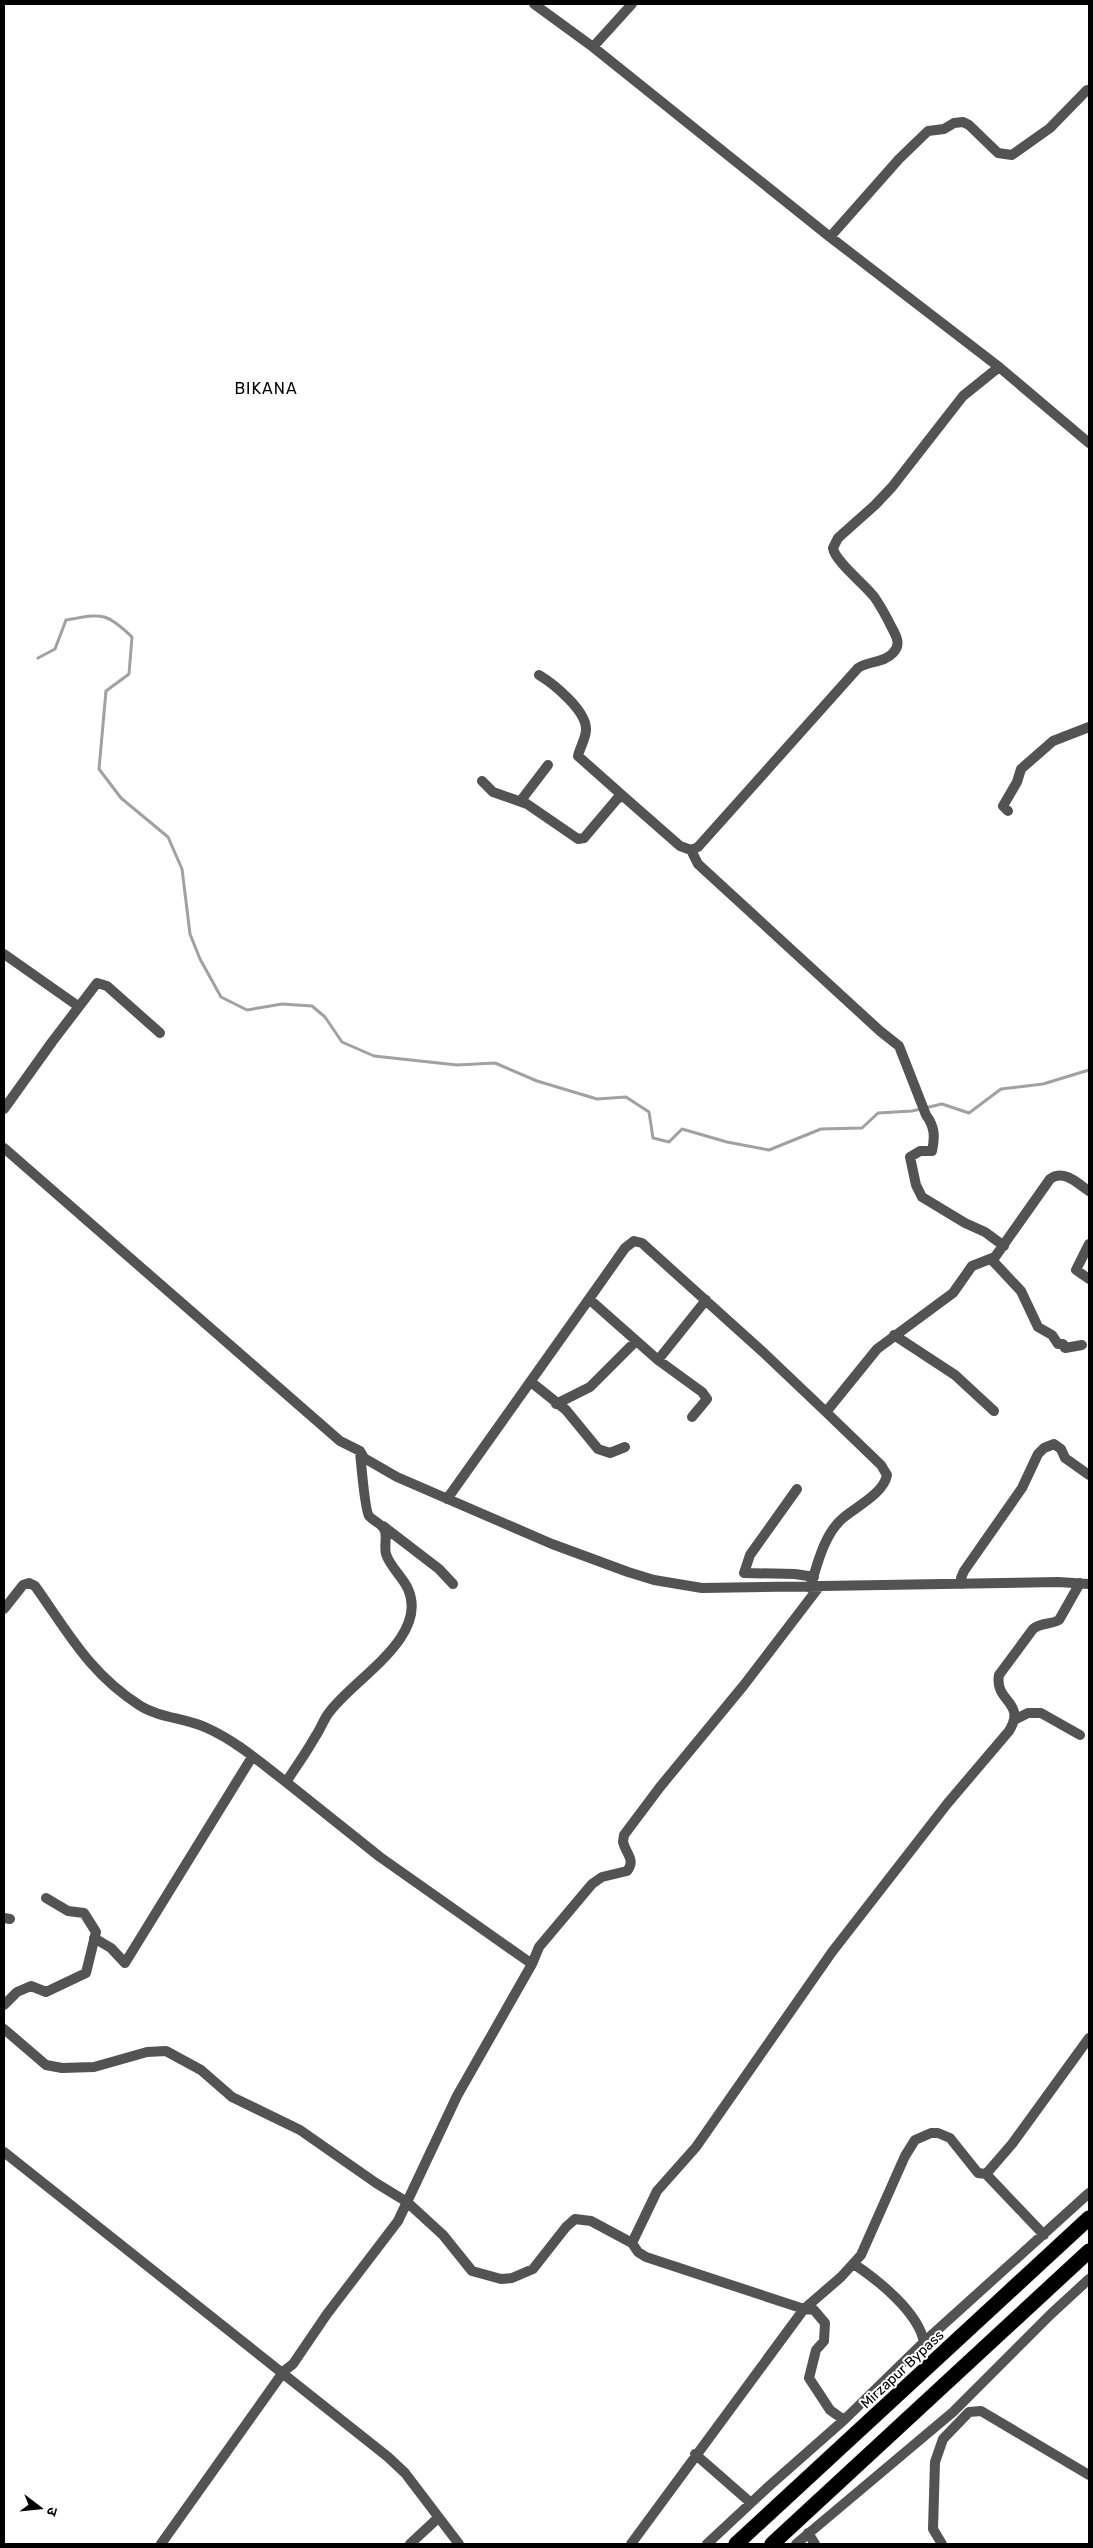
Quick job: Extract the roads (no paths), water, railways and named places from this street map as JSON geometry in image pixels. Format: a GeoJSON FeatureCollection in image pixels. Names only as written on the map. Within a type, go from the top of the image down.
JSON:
{"type":"FeatureCollection","features":[{"type":"Feature","properties":{"kind":"highway","name":"Mirzapur Bypass"},"geometry":{"type":"LineString","coordinates":[[736,2544],[1089,2218]]}},
{"type":"Feature","properties":{"kind":"highway"},"geometry":{"type":"LineString","coordinates":[[772,2544],[1089,2251]]}},
{"type":"Feature","properties":{"kind":"street"},"geometry":{"type":"LineString","coordinates":[[534,4],[593,47],[830,238],[999,367],[1089,443]]}},
{"type":"Feature","properties":{"kind":"street"},"geometry":{"type":"LineString","coordinates":[[593,47],[632,4]]}},
{"type":"Feature","properties":{"kind":"street"},"geometry":{"type":"LineString","coordinates":[[830,238],[899,159],[928,130],[940,130],[954,123],[963,122],[998,153],[1012,155],[1050,128],[1087,90]]}},
{"type":"Feature","properties":{"kind":"street"},"geometry":{"type":"LineString","coordinates":[[539,675],[548,680],[580,711],[586,723],[586,732],[578,756],[680,846],[691,850],[698,847],[858,668],[866,662],[881,660],[892,655],[897,647],[897,638],[884,610],[865,586],[836,556],[834,548],[838,538],[892,487],[962,396],[999,367]]}},
{"type":"Feature","properties":{"kind":"street"},"geometry":{"type":"LineString","coordinates":[[1008,811],[1003,806],[1017,782],[1021,769],[1053,741],[1089,727]]}},
{"type":"Feature","properties":{"kind":"street"},"geometry":{"type":"LineString","coordinates":[[522,802],[522,799],[548,765]]}},
{"type":"Feature","properties":{"kind":"street"},"geometry":{"type":"LineString","coordinates":[[482,781],[504,797],[522,802],[559,828],[580,839],[617,799],[623,796]]}},
{"type":"Feature","properties":{"kind":"street"},"geometry":{"type":"LineString","coordinates":[[691,850],[698,864],[880,1031],[900,1046],[926,1115],[932,1123],[935,1138],[932,1151],[920,1151],[910,1157],[916,1185],[922,1197],[1004,1246]]}},
{"type":"Feature","properties":{"kind":"street"},"geometry":{"type":"LineString","coordinates":[[4,954],[78,1006]]}},
{"type":"Feature","properties":{"kind":"street"},"geometry":{"type":"LineString","coordinates":[[4,1109],[93,986],[102,983],[160,1033]]}},
{"type":"Feature","properties":{"kind":"street"},"geometry":{"type":"LineString","coordinates":[[4,1148],[319,1424],[340,1441],[360,1451],[364,1458],[378,1467],[448,1498],[599,1562],[654,1580],[702,1588],[814,1584],[1084,1583]]}},
{"type":"Feature","properties":{"kind":"street"},"geometry":{"type":"LineString","coordinates":[[826,1412],[876,1349],[953,1293],[972,1266],[991,1259],[1004,1246],[1050,1179],[1055,1176],[1066,1176],[1089,1191]]}},
{"type":"Feature","properties":{"kind":"street"},"geometry":{"type":"LineString","coordinates":[[161,2544],[283,2372],[293,2364],[327,2314],[390,2232],[408,2202],[457,2096],[532,1964],[538,1947],[592,1884],[602,1877],[627,1871],[630,1867],[631,1858],[623,1842],[624,1835],[660,1787],[744,1685],[814,1584],[827,1541],[836,1524],[883,1485],[887,1475],[881,1465],[706,1300],[642,1243],[634,1241],[625,1248],[588,1299],[448,1498]]}},
{"type":"Feature","properties":{"kind":"street"},"geometry":{"type":"LineString","coordinates":[[1089,1244],[1076,1270],[1089,1279]]}},
{"type":"Feature","properties":{"kind":"street"},"geometry":{"type":"LineString","coordinates":[[991,1259],[1021,1291],[1038,1327],[1052,1335],[1058,1344],[1064,1344],[1065,1348],[1082,1345]]}},
{"type":"Feature","properties":{"kind":"street"},"geometry":{"type":"LineString","coordinates":[[588,1299],[658,1360],[702,1392],[706,1399],[692,1417]]}},
{"type":"Feature","properties":{"kind":"street"},"geometry":{"type":"LineString","coordinates":[[658,1360],[706,1300]]}},
{"type":"Feature","properties":{"kind":"street"},"geometry":{"type":"LineString","coordinates":[[894,1335],[955,1375],[994,1411]]}},
{"type":"Feature","properties":{"kind":"street"},"geometry":{"type":"LineString","coordinates":[[556,1404],[590,1388],[636,1341]]}},
{"type":"Feature","properties":{"kind":"street"},"geometry":{"type":"LineString","coordinates":[[531,1382],[580,1425],[598,1449],[610,1452],[625,1447]]}},
{"type":"Feature","properties":{"kind":"street"},"geometry":{"type":"LineString","coordinates":[[962,1584],[961,1578],[964,1571],[1022,1488],[1038,1454],[1044,1448],[1054,1444],[1061,1449],[1065,1458],[1089,1475]]}},
{"type":"Feature","properties":{"kind":"street"},"geometry":{"type":"LineString","coordinates":[[360,1451],[362,1480],[367,1496],[366,1509],[369,1517],[380,1523],[439,1569],[452,1584]]}},
{"type":"Feature","properties":{"kind":"street"},"geometry":{"type":"LineString","coordinates":[[797,1489],[750,1555],[744,1573],[795,1574],[814,1584]]}},
{"type":"Feature","properties":{"kind":"street"},"geometry":{"type":"LineString","coordinates":[[286,1782],[316,1736],[328,1713],[394,1648],[409,1619],[411,1606],[409,1590],[386,1554],[385,1532],[380,1523]]}},
{"type":"Feature","properties":{"kind":"street"},"geometry":{"type":"LineString","coordinates":[[1016,1719],[1013,1708],[998,1686],[999,1676],[1033,1628],[1038,1624],[1054,1623],[1059,1620],[1084,1583]]}},
{"type":"Feature","properties":{"kind":"street"},"geometry":{"type":"LineString","coordinates":[[4,1610],[23,1585],[32,1584],[48,1603],[77,1649],[120,1691],[148,1711],[209,1729],[252,1757],[380,1857],[532,1964]]}},
{"type":"Feature","properties":{"kind":"street"},"geometry":{"type":"LineString","coordinates":[[632,2243],[657,2191],[696,2147],[832,1952],[947,1804],[1009,1731],[1016,1719],[1028,1713],[1041,1712],[1080,1735]]}},
{"type":"Feature","properties":{"kind":"street"},"geometry":{"type":"LineString","coordinates":[[94,1938],[112,1948],[125,1963],[252,1757]]}},
{"type":"Feature","properties":{"kind":"street"},"geometry":{"type":"LineString","coordinates":[[4,2005],[24,1988],[31,1986],[46,1992],[83,1976],[88,1969],[96,1932],[84,1912],[68,1912],[46,1898]]}},
{"type":"Feature","properties":{"kind":"street"},"geometry":{"type":"LineString","coordinates":[[4,2029],[46,2065],[62,2068],[94,2067],[147,2052],[166,2051],[201,2070],[232,2097],[300,2130],[376,2183],[408,2202],[443,2235],[472,2271],[501,2279],[512,2278],[533,2270],[566,2227],[576,2220],[591,2222],[632,2243],[638,2252],[670,2266],[716,2279],[747,2292],[804,2309],[814,2310],[825,2323],[824,2341],[816,2350],[809,2378],[830,2410],[844,2420]]}},
{"type":"Feature","properties":{"kind":"street"},"geometry":{"type":"LineString","coordinates":[[986,2174],[1012,2144],[1089,2038]]}},
{"type":"Feature","properties":{"kind":"street"},"geometry":{"type":"LineString","coordinates":[[630,2544],[804,2309],[854,2264],[861,2255],[905,2156],[915,2140],[932,2133],[938,2133],[950,2138],[978,2173],[986,2174],[1044,2235]]}},
{"type":"Feature","properties":{"kind":"street"},"geometry":{"type":"LineString","coordinates":[[4,2152],[388,2457],[404,2473],[459,2544]]}},
{"type":"Feature","properties":{"kind":"street"},"geometry":{"type":"LineString","coordinates":[[707,2544],[750,2503],[844,2420],[924,2342],[1089,2193]]}},
{"type":"Feature","properties":{"kind":"street"},"geometry":{"type":"LineString","coordinates":[[854,2264],[882,2283],[921,2329],[924,2342]]}},
{"type":"Feature","properties":{"kind":"street"},"geometry":{"type":"LineString","coordinates":[[796,2544],[953,2412],[1051,2314],[1089,2279]]}},
{"type":"Feature","properties":{"kind":"street"},"geometry":{"type":"LineString","coordinates":[[942,2544],[933,2529],[935,2462],[944,2439],[969,2412],[981,2411],[1089,2475]]}},
{"type":"Feature","properties":{"kind":"street"},"geometry":{"type":"LineString","coordinates":[[695,2454],[750,2503]]}},
{"type":"Feature","properties":{"kind":"street"},"geometry":{"type":"LineString","coordinates":[[410,2544],[438,2518]]}},
{"type":"Feature","properties":{"kind":"street"},"geometry":{"type":"LineString","coordinates":[[808,2533],[815,2544]]}},
{"type":"Feature","properties":{"kind":"waterway"},"geometry":{"type":"LineString","coordinates":[[38,658],[55,649],[66,620],[88,616],[102,616],[115,623],[132,637],[129,674],[106,691],[99,769],[121,798],[168,837],[182,869],[190,934],[200,959],[221,997],[247,1010],[282,1004],[312,1006],[325,1017],[342,1042],[374,1056],[457,1065],[495,1063],[537,1081],[597,1099],[626,1097],[649,1112],[653,1138],[669,1142],[682,1129],[727,1142],[769,1150],[821,1129],[862,1128],[878,1113],[912,1111],[942,1104],[969,1113],[1001,1089],[1043,1084],[1089,1070]]}},
{"type":"Feature","properties":{"kind":"district","name":"BIKANA"},"geometry":{"type":"Point","coordinates":[266,388]}}]}
